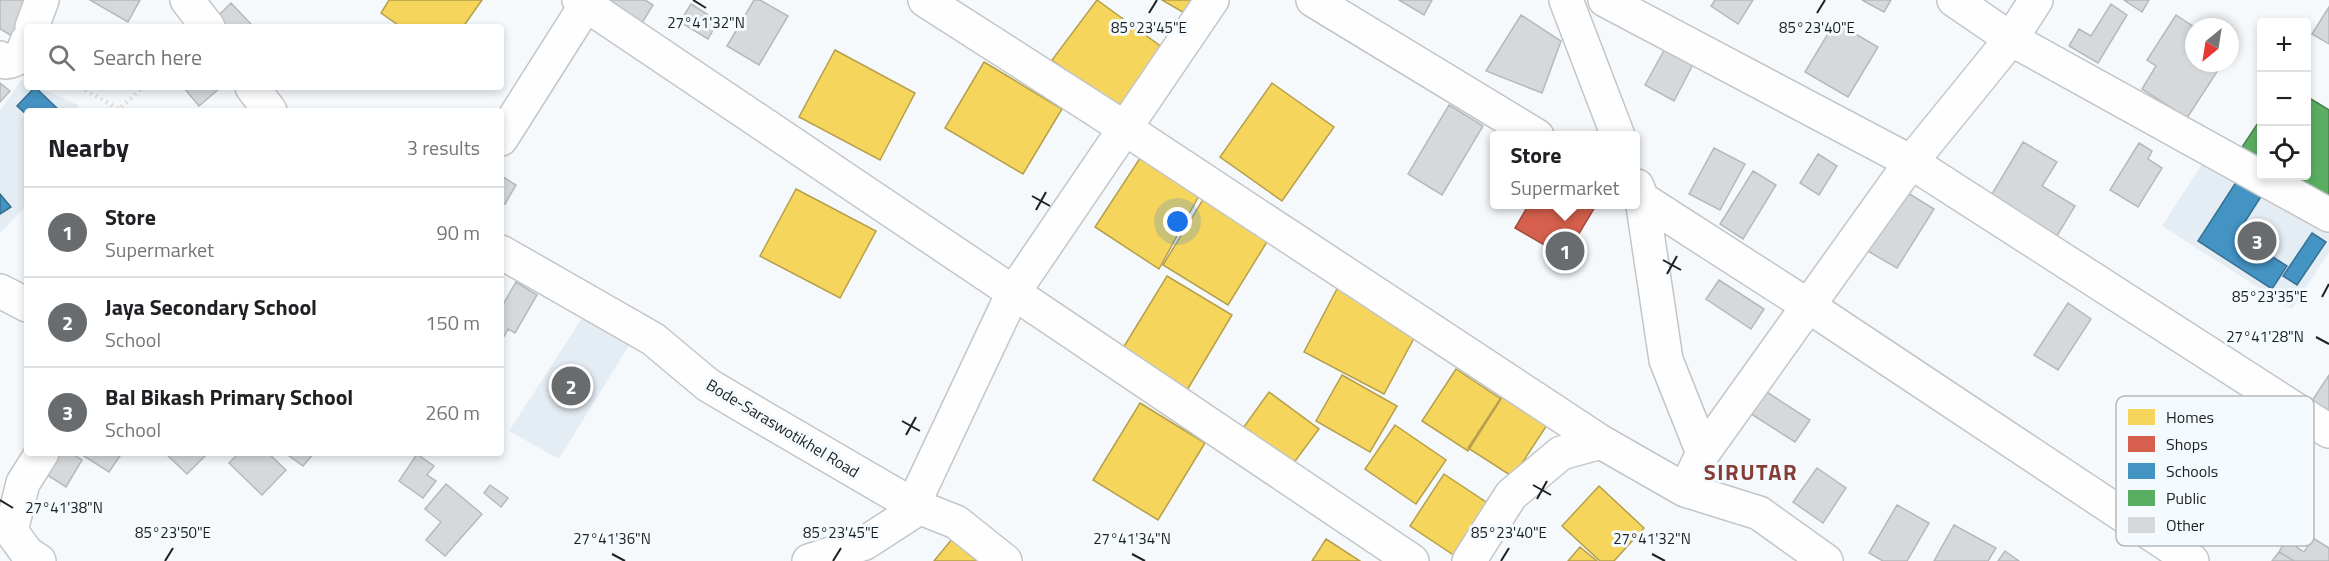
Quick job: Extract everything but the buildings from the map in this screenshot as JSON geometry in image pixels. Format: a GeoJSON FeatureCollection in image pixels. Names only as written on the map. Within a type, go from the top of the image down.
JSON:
{"type":"FeatureCollection","features":[{"type":"Feature","properties":{"kind":"street"},"geometry":{"type":"LineString","coordinates":[[33,24],[42,0]]}},
{"type":"Feature","properties":{"kind":"street"},"geometry":{"type":"LineString","coordinates":[[187,0],[206,24]]}},
{"type":"Feature","properties":{"kind":"street"},"geometry":{"type":"LineString","coordinates":[[925,0],[1126,129],[1600,442],[1685,490],[1759,513],[1826,561]]}},
{"type":"Feature","properties":{"kind":"street"},"geometry":{"type":"LineString","coordinates":[[809,561],[865,543],[916,506],[1013,293],[1212,0]]}},
{"type":"Feature","properties":{"kind":"street"},"geometry":{"type":"LineString","coordinates":[[1313,0],[1530,131]]}},
{"type":"Feature","properties":{"kind":"street"},"geometry":{"type":"LineString","coordinates":[[1566,0],[1616,131]]}},
{"type":"Feature","properties":{"kind":"street"},"geometry":{"type":"LineString","coordinates":[[1605,0],[1911,162],[2275,396]]}},
{"type":"Feature","properties":{"kind":"street"},"geometry":{"type":"LineString","coordinates":[[1954,0],[2011,39],[2329,215]]}},
{"type":"Feature","properties":{"kind":"street"},"geometry":{"type":"LineString","coordinates":[[1685,490],[1703,453],[1810,307],[1911,162],[2011,39],[2036,0]]}},
{"type":"Feature","properties":{"kind":"street"},"geometry":{"type":"LineString","coordinates":[[504,134],[585,2],[1412,561]]}},
{"type":"Feature","properties":{"kind":"street"},"geometry":{"type":"LineString","coordinates":[[0,57],[5,62],[13,61],[22,54],[24,49]]}},
{"type":"Feature","properties":{"kind":"street"},"geometry":{"type":"LineString","coordinates":[[254,90],[268,108]]}},
{"type":"Feature","properties":{"kind":"street"},"geometry":{"type":"LineString","coordinates":[[1640,193],[2116,510]]}},
{"type":"Feature","properties":{"kind":"street"},"geometry":{"type":"LineString","coordinates":[[1640,204],[1666,360],[1703,453]]}},
{"type":"Feature","properties":{"kind":"street","name":"Bode-Saraswotikhel Road"},"geometry":{"type":"LineString","coordinates":[[504,254],[653,339],[708,384],[916,506],[956,522],[1005,561]]}},
{"type":"Feature","properties":{"kind":"street"},"geometry":{"type":"LineString","coordinates":[[0,291],[24,303]]}},
{"type":"Feature","properties":{"kind":"street"},"geometry":{"type":"LineString","coordinates":[[2314,421],[2329,431]]}},
{"type":"Feature","properties":{"kind":"street"},"geometry":{"type":"LineString","coordinates":[[1469,561],[1511,495],[1562,453],[1600,442]]}},
{"type":"Feature","properties":{"kind":"street"},"geometry":{"type":"LineString","coordinates":[[39,561],[27,553],[11,531],[23,483],[40,456]]}},
{"type":"Feature","properties":{"kind":"street"},"geometry":{"type":"LineString","coordinates":[[2169,546],[2192,561]]}},
{"type":"Feature","properties":{"kind":"path"},"geometry":{"type":"LineString","coordinates":[[85,90],[115,108]]}},
{"type":"Feature","properties":{"kind":"path"},"geometry":{"type":"LineString","coordinates":[[120,108],[141,90]]}},
{"type":"Feature","properties":{"kind":"shaded area"},"geometry":{"type":"Polygon","coordinates":[[[21,80],[24,81],[24,90],[45,90],[78,105],[78,108],[24,108],[24,208],[0,233],[0,111],[21,80]]]}},
{"type":"Feature","properties":{"kind":"shaded area"},"geometry":{"type":"Polygon","coordinates":[[[2209,153],[2329,230],[2329,252],[2292,309],[2162,226],[2209,153]]]}},
{"type":"Feature","properties":{"kind":"shaded area"},"geometry":{"type":"Polygon","coordinates":[[[586,312],[631,342],[559,459],[509,431],[586,312]]]}},
{"type":"Feature","properties":{"kind":"place","name":"Bal Bikash Primary School"},"geometry":{"type":"Point","coordinates":[2257,241]}},
{"type":"Feature","properties":{"kind":"place","name":"Store"},"geometry":{"type":"Point","coordinates":[1565,251]}},
{"type":"Feature","properties":{"kind":"place","name":"Jaya Secondary School"},"geometry":{"type":"Point","coordinates":[571,386]}},
{"type":"Feature","properties":{"kind":"district","name":"SIRUTAR"},"geometry":{"type":"Point","coordinates":[1751,472]}}]}
